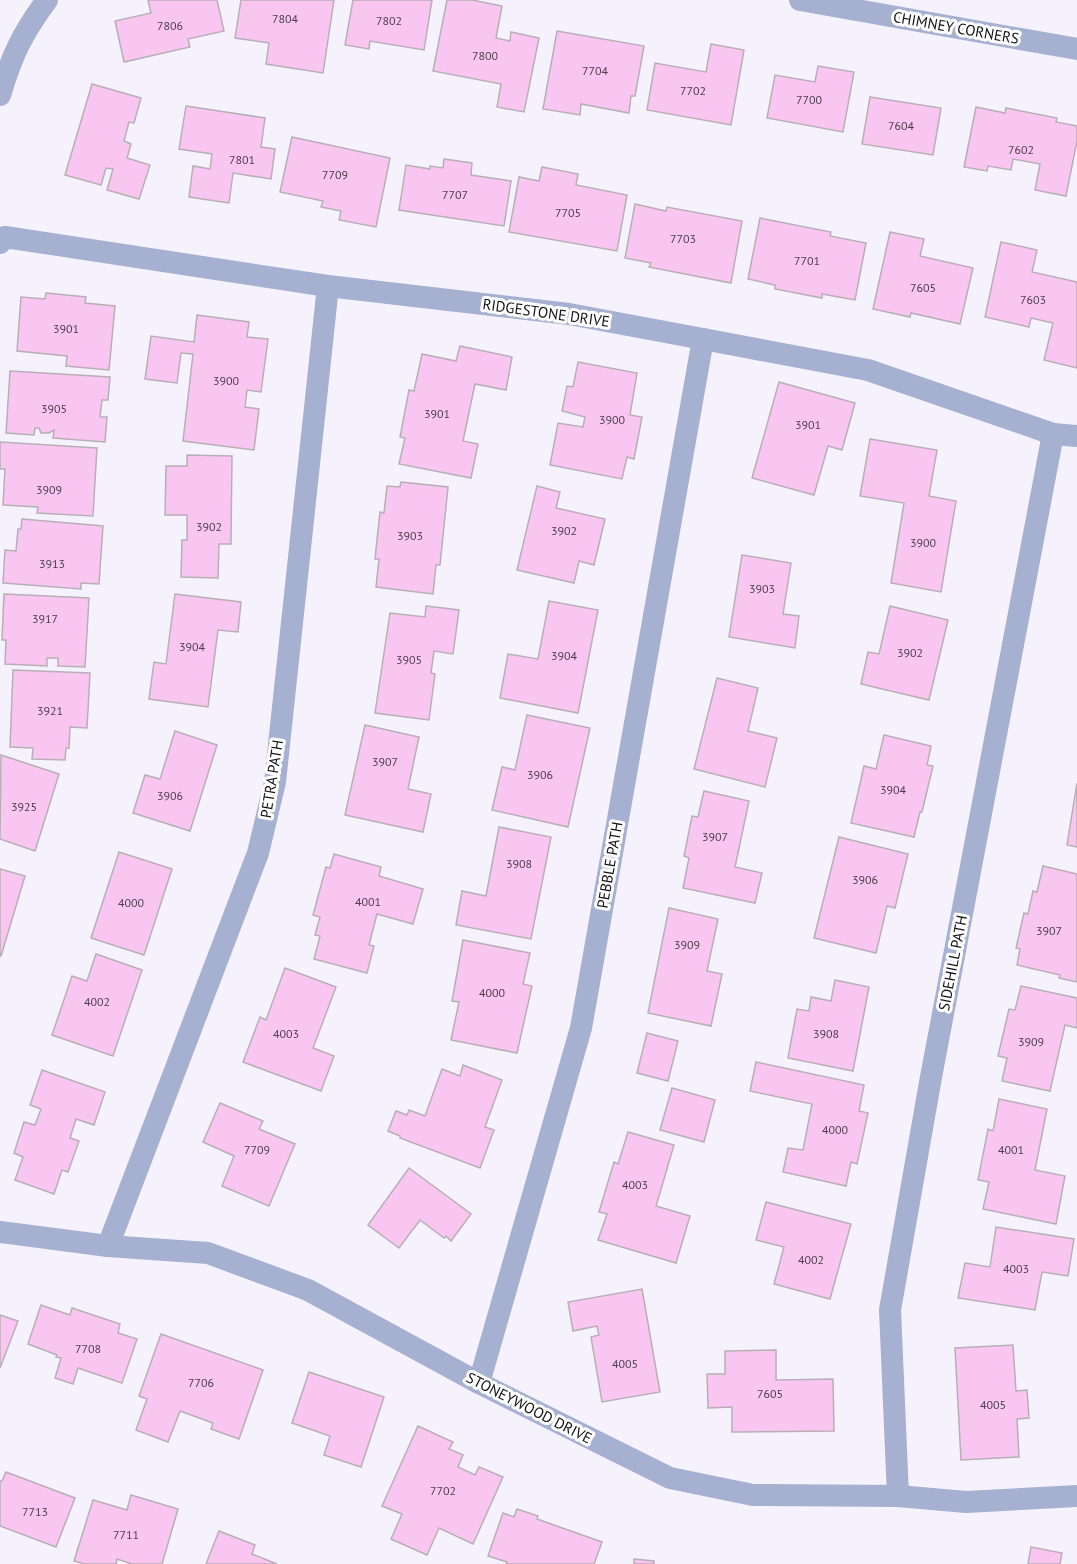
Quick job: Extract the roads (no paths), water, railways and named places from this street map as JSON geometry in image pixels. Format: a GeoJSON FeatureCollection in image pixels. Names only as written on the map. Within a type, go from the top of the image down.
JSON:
{"type":"FeatureCollection","features":[{"type":"Feature","properties":{"kind":"street"},"geometry":{"type":"LineString","coordinates":[[0,95],[11,58],[28,25],[47,0]]}},
{"type":"Feature","properties":{"kind":"street","name":"CHIMNEY CORNERS"},"geometry":{"type":"LineString","coordinates":[[800,0],[1077,49]]}},
{"type":"Feature","properties":{"kind":"street","name":"RIDGESTONE DRIVE"},"geometry":{"type":"LineString","coordinates":[[2,240],[328,286],[569,314],[868,370],[1053,434],[1077,436]]}},
{"type":"Feature","properties":{"kind":"street","name":"PETRA PATH"},"geometry":{"type":"LineString","coordinates":[[108,1246],[258,853],[274,782],[328,286]]}},
{"type":"Feature","properties":{"kind":"street","name":"PEBBLE PATH"},"geometry":{"type":"LineString","coordinates":[[479,1383],[581,1028],[703,339]]}},
{"type":"Feature","properties":{"kind":"street","name":"SIDEHILL PATH"},"geometry":{"type":"LineString","coordinates":[[898,1496],[890,1310],[933,1065],[1053,434]]}},
{"type":"Feature","properties":{"kind":"street","name":"STONEYWOOD DRIVE"},"geometry":{"type":"LineString","coordinates":[[0,1232],[108,1246],[208,1253],[242,1265],[308,1290],[479,1383],[670,1478],[753,1494],[898,1496],[966,1502],[1077,1496]]}}]}
